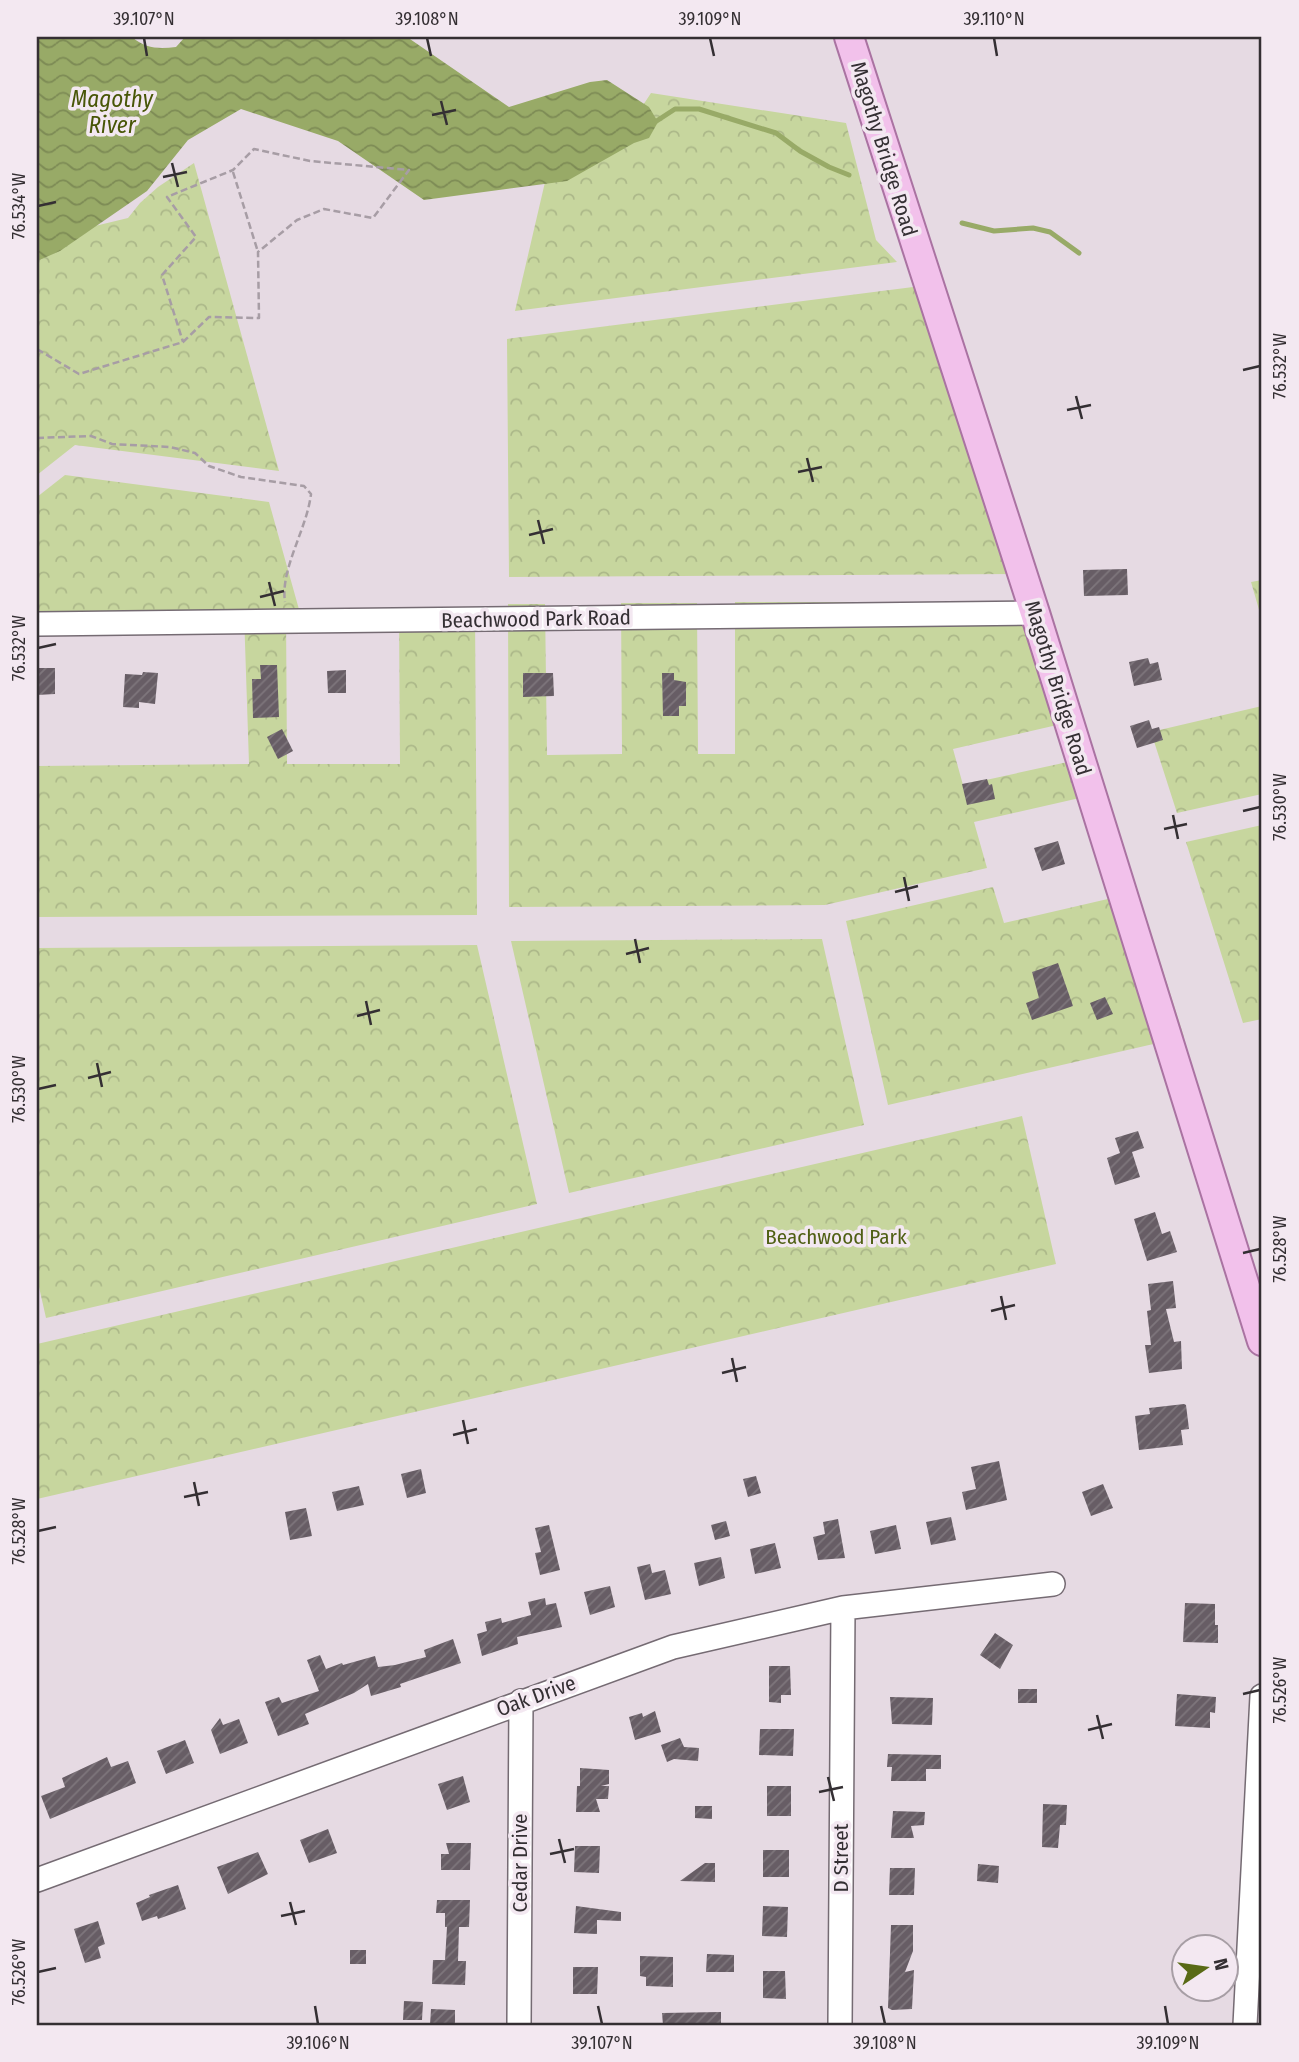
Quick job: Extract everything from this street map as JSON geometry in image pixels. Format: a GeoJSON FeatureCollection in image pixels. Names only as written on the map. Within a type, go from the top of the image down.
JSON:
{"type":"FeatureCollection","features":[{"type":"Feature","properties":{"kind":"main road","name":"Magothy Bridge Road"},"geometry":{"type":"LineString","coordinates":[[849,37],[902,208],[1035,613],[1262,1341]]}},
{"type":"Feature","properties":{"kind":"street","name":"Beachwood Park Road"},"geometry":{"type":"LineString","coordinates":[[37,624],[1035,613]]}},
{"type":"Feature","properties":{"kind":"street","name":"Oak Drive"},"geometry":{"type":"LineString","coordinates":[[37,1880],[673,1647],[843,1608],[1052,1584]]}},
{"type":"Feature","properties":{"kind":"street","name":"D Street"},"geometry":{"type":"LineString","coordinates":[[840,2025],[843,1608]]}},
{"type":"Feature","properties":{"kind":"street"},"geometry":{"type":"LineString","coordinates":[[1245,2025],[1262,1696]]}},
{"type":"Feature","properties":{"kind":"street","name":"Cedar Drive"},"geometry":{"type":"LineString","coordinates":[[519,2025],[521,1701]]}},
{"type":"Feature","properties":{"kind":"path"},"geometry":{"type":"LineString","coordinates":[[183,342],[162,275],[196,236],[167,197],[233,170],[254,149],[310,161],[409,170],[373,218],[324,209],[297,220],[258,252]]}},
{"type":"Feature","properties":{"kind":"path"},"geometry":{"type":"LineString","coordinates":[[37,349],[79,374],[183,342],[209,317],[259,318],[258,252],[233,170]]}},
{"type":"Feature","properties":{"kind":"path"},"geometry":{"type":"LineString","coordinates":[[37,438],[91,436],[112,444],[170,447],[195,453],[209,466],[241,477],[304,486],[311,494],[309,511],[288,571],[284,600],[288,607],[313,621]]}},
{"type":"Feature","properties":{"kind":"green space"},"geometry":{"type":"Polygon","coordinates":[[[651,93],[846,123],[876,240],[897,262],[515,311],[552,152],[611,154],[651,93]]]}},
{"type":"Feature","properties":{"kind":"green space"},"geometry":{"type":"Polygon","coordinates":[[[194,163],[279,471],[75,445],[37,475],[37,240],[128,218],[158,187],[194,163]]]}},
{"type":"Feature","properties":{"kind":"green space"},"geometry":{"type":"Polygon","coordinates":[[[921,286],[951,318],[1031,554],[1019,574],[509,577],[507,339],[921,286]]]}},
{"type":"Feature","properties":{"kind":"green space"},"geometry":{"type":"Polygon","coordinates":[[[65,475],[269,502],[300,613],[286,613],[287,764],[400,764],[399,612],[475,612],[477,915],[37,917],[37,766],[249,764],[244,613],[37,614],[37,497],[65,475]]]}},
{"type":"Feature","properties":{"kind":"green space"},"geometry":{"type":"Polygon","coordinates":[[[1262,580],[1262,620],[1251,582],[1262,580]]]}},
{"type":"Feature","properties":{"kind":"green space"},"geometry":{"type":"Polygon","coordinates":[[[735,602],[884,602],[885,611],[1051,619],[1083,719],[953,749],[963,785],[1095,756],[1106,792],[974,822],[987,868],[825,905],[509,907],[508,604],[545,604],[547,755],[622,754],[621,603],[697,603],[698,754],[735,754],[735,602]]]}},
{"type":"Feature","properties":{"kind":"green space"},"geometry":{"type":"Polygon","coordinates":[[[1262,706],[1262,794],[1177,813],[1151,732],[1262,706]]]}},
{"type":"Feature","properties":{"kind":"green space"},"geometry":{"type":"Polygon","coordinates":[[[1262,825],[1262,1019],[1243,1023],[1186,842],[1262,825]]]}},
{"type":"Feature","properties":{"kind":"green space"},"geometry":{"type":"Polygon","coordinates":[[[993,887],[1004,923],[1138,892],[1184,1037],[888,1105],[846,921],[993,887]]]}},
{"type":"Feature","properties":{"kind":"green space"},"geometry":{"type":"Polygon","coordinates":[[[822,939],[864,1125],[569,1193],[511,941],[822,939]]]}},
{"type":"Feature","properties":{"kind":"green space"},"geometry":{"type":"Polygon","coordinates":[[[477,945],[537,1204],[46,1318],[37,1278],[37,948],[477,945]]]}},
{"type":"Feature","properties":{"kind":"green space","name":"Beachwood Park"},"geometry":{"type":"Polygon","coordinates":[[[1022,1116],[1056,1264],[37,1499],[37,1344],[1022,1116]]]}},
{"type":"Feature","properties":{"kind":"water","name":"Magothy River"},"geometry":{"type":"Polygon","coordinates":[[[37,37],[132,37],[148,46],[164,48],[176,47],[185,37],[407,37],[509,107],[590,82],[607,80],[649,107],[658,122],[649,138],[634,143],[567,181],[424,200],[338,141],[241,109],[188,140],[147,191],[60,251],[37,261],[37,37]]]}},
{"type":"Feature","properties":{"kind":"building"},"geometry":{"type":"Polygon","coordinates":[[[1127,569],[1128,595],[1084,596],[1083,570],[1127,569]]]}},
{"type":"Feature","properties":{"kind":"building"},"geometry":{"type":"Polygon","coordinates":[[[1148,658],[1150,664],[1158,662],[1162,680],[1134,686],[1129,662],[1148,658]]]}},
{"type":"Feature","properties":{"kind":"building"},"geometry":{"type":"Polygon","coordinates":[[[260,665],[277,665],[279,717],[253,718],[252,679],[261,679],[260,665]]]}},
{"type":"Feature","properties":{"kind":"building"},"geometry":{"type":"Polygon","coordinates":[[[37,668],[55,668],[55,694],[37,695],[37,668]]]}},
{"type":"Feature","properties":{"kind":"building"},"geometry":{"type":"Polygon","coordinates":[[[346,670],[346,693],[328,693],[327,671],[346,670]]]}},
{"type":"Feature","properties":{"kind":"building"},"geometry":{"type":"Polygon","coordinates":[[[143,672],[158,673],[155,704],[139,702],[139,708],[123,707],[125,674],[142,675],[143,672]]]}},
{"type":"Feature","properties":{"kind":"building"},"geometry":{"type":"Polygon","coordinates":[[[523,673],[553,673],[554,696],[523,697],[523,673]]]}},
{"type":"Feature","properties":{"kind":"building"},"geometry":{"type":"Polygon","coordinates":[[[662,673],[674,673],[674,680],[686,682],[686,706],[679,706],[679,716],[663,716],[662,673]]]}},
{"type":"Feature","properties":{"kind":"building"},"geometry":{"type":"Polygon","coordinates":[[[1149,720],[1152,729],[1159,727],[1163,740],[1137,748],[1130,726],[1149,720]]]}},
{"type":"Feature","properties":{"kind":"building"},"geometry":{"type":"Polygon","coordinates":[[[282,729],[293,751],[278,759],[267,737],[282,729]]]}},
{"type":"Feature","properties":{"kind":"building"},"geometry":{"type":"Polygon","coordinates":[[[987,779],[989,785],[992,784],[995,799],[967,805],[962,784],[987,779]]]}},
{"type":"Feature","properties":{"kind":"building"},"geometry":{"type":"Polygon","coordinates":[[[1058,841],[1065,864],[1042,871],[1034,848],[1058,841]]]}},
{"type":"Feature","properties":{"kind":"building"},"geometry":{"type":"Polygon","coordinates":[[[1058,963],[1073,1006],[1032,1020],[1026,1003],[1039,998],[1032,972],[1058,963]]]}},
{"type":"Feature","properties":{"kind":"building"},"geometry":{"type":"Polygon","coordinates":[[[1105,997],[1113,1014],[1097,1020],[1090,1003],[1105,997]]]}},
{"type":"Feature","properties":{"kind":"building"},"geometry":{"type":"Polygon","coordinates":[[[1138,1131],[1144,1148],[1132,1152],[1140,1177],[1115,1185],[1107,1158],[1120,1153],[1115,1138],[1138,1131]]]}},
{"type":"Feature","properties":{"kind":"building"},"geometry":{"type":"Polygon","coordinates":[[[1155,1212],[1162,1234],[1170,1231],[1177,1252],[1147,1261],[1134,1219],[1155,1212]]]}},
{"type":"Feature","properties":{"kind":"building"},"geometry":{"type":"Polygon","coordinates":[[[1173,1281],[1176,1308],[1166,1309],[1174,1342],[1181,1341],[1182,1369],[1149,1373],[1145,1345],[1151,1345],[1147,1311],[1151,1310],[1148,1284],[1173,1281]]]}},
{"type":"Feature","properties":{"kind":"building"},"geometry":{"type":"Polygon","coordinates":[[[1184,1404],[1189,1429],[1181,1430],[1183,1445],[1139,1450],[1135,1416],[1150,1414],[1149,1408],[1184,1404]]]}},
{"type":"Feature","properties":{"kind":"building"},"geometry":{"type":"Polygon","coordinates":[[[999,1461],[1007,1500],[966,1510],[962,1492],[976,1489],[971,1467],[999,1461]]]}},
{"type":"Feature","properties":{"kind":"building"},"geometry":{"type":"Polygon","coordinates":[[[421,1469],[426,1493],[407,1498],[401,1474],[421,1469]]]}},
{"type":"Feature","properties":{"kind":"building"},"geometry":{"type":"Polygon","coordinates":[[[756,1476],[761,1493],[748,1497],[743,1479],[756,1476]]]}},
{"type":"Feature","properties":{"kind":"building"},"geometry":{"type":"Polygon","coordinates":[[[1103,1484],[1113,1508],[1091,1516],[1082,1492],[1103,1484]]]}},
{"type":"Feature","properties":{"kind":"building"},"geometry":{"type":"Polygon","coordinates":[[[359,1486],[364,1505],[337,1511],[332,1492],[359,1486]]]}},
{"type":"Feature","properties":{"kind":"building"},"geometry":{"type":"Polygon","coordinates":[[[306,1508],[312,1536],[290,1540],[285,1512],[306,1508]]]}},
{"type":"Feature","properties":{"kind":"building"},"geometry":{"type":"Polygon","coordinates":[[[951,1517],[956,1540],[931,1545],[926,1522],[951,1517]]]}},
{"type":"Feature","properties":{"kind":"building"},"geometry":{"type":"Polygon","coordinates":[[[838,1519],[845,1558],[818,1560],[813,1537],[825,1534],[823,1522],[838,1519]]]}},
{"type":"Feature","properties":{"kind":"building"},"geometry":{"type":"Polygon","coordinates":[[[726,1521],[730,1536],[715,1540],[711,1525],[726,1521]]]}},
{"type":"Feature","properties":{"kind":"building"},"geometry":{"type":"Polygon","coordinates":[[[549,1525],[560,1570],[540,1575],[535,1553],[541,1552],[535,1528],[549,1525]]]}},
{"type":"Feature","properties":{"kind":"building"},"geometry":{"type":"Polygon","coordinates":[[[896,1525],[901,1549],[875,1554],[870,1531],[896,1525]]]}},
{"type":"Feature","properties":{"kind":"building"},"geometry":{"type":"Polygon","coordinates":[[[775,1543],[781,1568],[755,1574],[750,1549],[775,1543]]]}},
{"type":"Feature","properties":{"kind":"building"},"geometry":{"type":"Polygon","coordinates":[[[721,1557],[725,1578],[699,1586],[694,1563],[721,1557]]]}},
{"type":"Feature","properties":{"kind":"building"},"geometry":{"type":"Polygon","coordinates":[[[650,1564],[652,1573],[665,1570],[671,1594],[645,1600],[637,1567],[650,1564]]]}},
{"type":"Feature","properties":{"kind":"building"},"geometry":{"type":"Polygon","coordinates":[[[610,1586],[615,1607],[590,1615],[584,1592],[610,1586]]]}},
{"type":"Feature","properties":{"kind":"building"},"geometry":{"type":"Polygon","coordinates":[[[545,1598],[546,1605],[556,1603],[562,1627],[517,1637],[518,1644],[482,1656],[477,1634],[487,1631],[485,1622],[501,1618],[502,1623],[531,1615],[528,1602],[545,1598]]]}},
{"type":"Feature","properties":{"kind":"building"},"geometry":{"type":"Polygon","coordinates":[[[1185,1603],[1215,1604],[1218,1643],[1183,1642],[1185,1603]]]}},
{"type":"Feature","properties":{"kind":"building"},"geometry":{"type":"Polygon","coordinates":[[[995,1633],[1013,1645],[1000,1669],[980,1655],[995,1633]]]}},
{"type":"Feature","properties":{"kind":"building"},"geometry":{"type":"Polygon","coordinates":[[[453,1639],[461,1663],[371,1696],[368,1684],[354,1693],[305,1714],[309,1724],[278,1736],[265,1702],[279,1697],[282,1703],[319,1691],[307,1660],[320,1655],[326,1669],[375,1656],[378,1667],[395,1665],[426,1657],[424,1650],[453,1639]]]}},
{"type":"Feature","properties":{"kind":"building"},"geometry":{"type":"Polygon","coordinates":[[[769,1666],[790,1666],[791,1695],[781,1695],[781,1703],[769,1702],[769,1666]]]}},
{"type":"Feature","properties":{"kind":"building"},"geometry":{"type":"Polygon","coordinates":[[[1018,1689],[1037,1689],[1037,1703],[1018,1703],[1018,1689]]]}},
{"type":"Feature","properties":{"kind":"building"},"geometry":{"type":"Polygon","coordinates":[[[1177,1694],[1216,1697],[1215,1713],[1210,1712],[1210,1728],[1175,1726],[1177,1694]]]}},
{"type":"Feature","properties":{"kind":"building"},"geometry":{"type":"Polygon","coordinates":[[[890,1697],[933,1698],[932,1725],[892,1724],[890,1697]]]}},
{"type":"Feature","properties":{"kind":"building"},"geometry":{"type":"Polygon","coordinates":[[[655,1711],[661,1732],[635,1740],[629,1717],[642,1713],[643,1717],[655,1711]]]}},
{"type":"Feature","properties":{"kind":"building"},"geometry":{"type":"Polygon","coordinates":[[[220,1718],[223,1725],[239,1719],[248,1743],[220,1754],[211,1730],[220,1718]]]}},
{"type":"Feature","properties":{"kind":"building"},"geometry":{"type":"Polygon","coordinates":[[[760,1729],[794,1729],[793,1756],[759,1755],[760,1729]]]}},
{"type":"Feature","properties":{"kind":"building"},"geometry":{"type":"Polygon","coordinates":[[[680,1738],[684,1747],[699,1748],[698,1761],[674,1759],[667,1762],[661,1745],[680,1738]]]}},
{"type":"Feature","properties":{"kind":"building"},"geometry":{"type":"Polygon","coordinates":[[[185,1740],[194,1763],[166,1774],[157,1751],[185,1740]]]}},
{"type":"Feature","properties":{"kind":"building"},"geometry":{"type":"Polygon","coordinates":[[[888,1754],[941,1755],[941,1769],[926,1769],[926,1781],[891,1781],[892,1767],[887,1767],[888,1754]]]}},
{"type":"Feature","properties":{"kind":"building"},"geometry":{"type":"Polygon","coordinates":[[[107,1757],[111,1767],[128,1761],[136,1783],[50,1819],[41,1796],[65,1787],[62,1778],[107,1757]]]}},
{"type":"Feature","properties":{"kind":"building"},"geometry":{"type":"Polygon","coordinates":[[[580,1768],[609,1770],[609,1784],[601,1786],[609,1786],[608,1799],[596,1799],[600,1812],[576,1812],[580,1768]]]}},
{"type":"Feature","properties":{"kind":"building"},"geometry":{"type":"Polygon","coordinates":[[[463,1776],[470,1802],[447,1810],[438,1784],[463,1776]]]}},
{"type":"Feature","properties":{"kind":"building"},"geometry":{"type":"Polygon","coordinates":[[[767,1786],[791,1786],[791,1816],[767,1816],[767,1786]]]}},
{"type":"Feature","properties":{"kind":"building"},"geometry":{"type":"Polygon","coordinates":[[[1043,1804],[1067,1805],[1066,1825],[1060,1825],[1058,1848],[1042,1847],[1043,1804]]]}},
{"type":"Feature","properties":{"kind":"building"},"geometry":{"type":"Polygon","coordinates":[[[695,1806],[712,1806],[712,1819],[695,1818],[695,1806]]]}},
{"type":"Feature","properties":{"kind":"building"},"geometry":{"type":"Polygon","coordinates":[[[893,1811],[925,1812],[924,1825],[911,1826],[914,1838],[891,1838],[893,1811]]]}},
{"type":"Feature","properties":{"kind":"building"},"geometry":{"type":"Polygon","coordinates":[[[328,1829],[337,1853],[309,1863],[300,1840],[328,1829]]]}},
{"type":"Feature","properties":{"kind":"building"},"geometry":{"type":"Polygon","coordinates":[[[446,1843],[471,1843],[470,1870],[441,1870],[441,1854],[449,1854],[446,1843]]]}},
{"type":"Feature","properties":{"kind":"building"},"geometry":{"type":"Polygon","coordinates":[[[575,1846],[600,1846],[599,1873],[574,1872],[575,1846]]]}},
{"type":"Feature","properties":{"kind":"building"},"geometry":{"type":"Polygon","coordinates":[[[763,1850],[789,1850],[789,1877],[763,1877],[763,1850]]]}},
{"type":"Feature","properties":{"kind":"building"},"geometry":{"type":"Polygon","coordinates":[[[258,1852],[268,1874],[228,1894],[217,1867],[258,1852]]]}},
{"type":"Feature","properties":{"kind":"building"},"geometry":{"type":"Polygon","coordinates":[[[705,1863],[715,1863],[715,1882],[680,1881],[705,1863]]]}},
{"type":"Feature","properties":{"kind":"building"},"geometry":{"type":"Polygon","coordinates":[[[978,1864],[999,1866],[998,1883],[977,1881],[978,1864]]]}},
{"type":"Feature","properties":{"kind":"building"},"geometry":{"type":"Polygon","coordinates":[[[890,1868],[915,1868],[914,1895],[889,1895],[890,1868]]]}},
{"type":"Feature","properties":{"kind":"building"},"geometry":{"type":"Polygon","coordinates":[[[178,1885],[186,1909],[158,1919],[157,1916],[142,1921],[136,1903],[150,1897],[149,1895],[178,1885]]]}},
{"type":"Feature","properties":{"kind":"building"},"geometry":{"type":"Polygon","coordinates":[[[437,1900],[470,1900],[469,1927],[459,1927],[458,1961],[466,1961],[465,1985],[432,1984],[433,1960],[445,1960],[447,1927],[445,1913],[436,1913],[437,1900]]]}},
{"type":"Feature","properties":{"kind":"building"},"geometry":{"type":"Polygon","coordinates":[[[576,1906],[621,1912],[621,1921],[597,1920],[597,1934],[574,1933],[576,1906]]]}},
{"type":"Feature","properties":{"kind":"building"},"geometry":{"type":"Polygon","coordinates":[[[763,1906],[788,1907],[787,1937],[762,1936],[763,1906]]]}},
{"type":"Feature","properties":{"kind":"building"},"geometry":{"type":"Polygon","coordinates":[[[98,1921],[105,1944],[98,1947],[101,1958],[85,1963],[74,1929],[98,1921]]]}},
{"type":"Feature","properties":{"kind":"building"},"geometry":{"type":"Polygon","coordinates":[[[891,1925],[913,1925],[913,1951],[905,1972],[914,1970],[912,2009],[888,2008],[891,1925]]]}},
{"type":"Feature","properties":{"kind":"building"},"geometry":{"type":"Polygon","coordinates":[[[350,1950],[366,1950],[366,1964],[350,1964],[350,1950]]]}},
{"type":"Feature","properties":{"kind":"building"},"geometry":{"type":"Polygon","coordinates":[[[707,1954],[734,1955],[734,1972],[706,1972],[707,1954]]]}},
{"type":"Feature","properties":{"kind":"building"},"geometry":{"type":"Polygon","coordinates":[[[640,1956],[673,1957],[673,1987],[646,1986],[646,1977],[640,1976],[640,1956]]]}},
{"type":"Feature","properties":{"kind":"building"},"geometry":{"type":"Polygon","coordinates":[[[573,1967],[598,1967],[597,1994],[573,1994],[573,1967]]]}},
{"type":"Feature","properties":{"kind":"building"},"geometry":{"type":"Polygon","coordinates":[[[763,1971],[785,1971],[786,1999],[763,1998],[763,1971]]]}},
{"type":"Feature","properties":{"kind":"building"},"geometry":{"type":"Polygon","coordinates":[[[404,2001],[423,2002],[422,2020],[403,2020],[404,2001]]]}},
{"type":"Feature","properties":{"kind":"building"},"geometry":{"type":"Polygon","coordinates":[[[431,2009],[455,2010],[455,2025],[430,2025],[431,2009]]]}},
{"type":"Feature","properties":{"kind":"building"},"geometry":{"type":"Polygon","coordinates":[[[721,2012],[721,2025],[663,2025],[662,2013],[721,2012]]]}},
{"type":"Feature","properties":{"kind":"waterway"},"geometry":{"type":"LineString","coordinates":[[652,124],[675,109],[699,109],[776,133],[800,151],[849,175]]}},
{"type":"Feature","properties":{"kind":"waterway"},"geometry":{"type":"LineString","coordinates":[[962,223],[994,231],[1033,228],[1050,232],[1079,253]]}}]}
